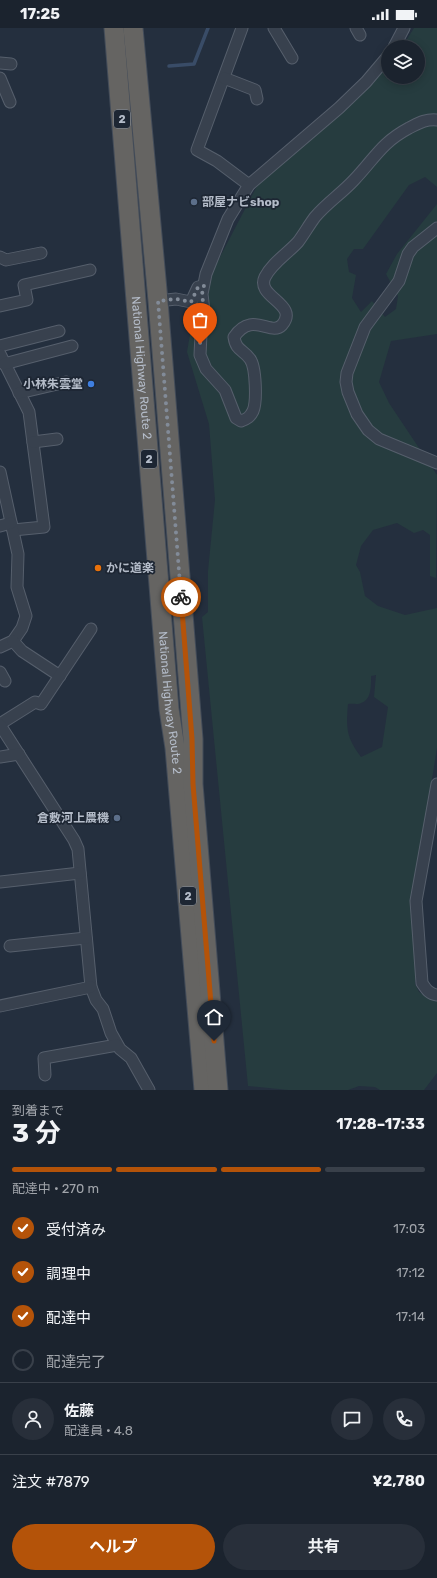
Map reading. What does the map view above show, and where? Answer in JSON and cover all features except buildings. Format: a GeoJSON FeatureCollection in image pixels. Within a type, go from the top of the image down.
{"type":"FeatureCollection","features":[{"type":"Feature","properties":{"kind":"highway"},"geometry":{"type":"LineString","coordinates":[[105,28],[115,110],[130,209]]}},
{"type":"Feature","properties":{"kind":"highway","name":"National Highway Route 2"},"geometry":{"type":"LineString","coordinates":[[114,28],[130,209],[169,708],[175,748],[211,1088]]}},
{"type":"Feature","properties":{"kind":"highway","name":"National Highway Route 2"},"geometry":{"type":"LineString","coordinates":[[133,28],[158,301],[192,739],[193,784],[211,1088]]}},
{"type":"Feature","properties":{"kind":"highway"},"geometry":{"type":"LineString","coordinates":[[137,74],[145,46],[144,28]]}},
{"type":"Feature","properties":{"kind":"street"},"geometry":{"type":"LineString","coordinates":[[242,28],[197,150],[217,161],[249,185]]}},
{"type":"Feature","properties":{"kind":"street"},"geometry":{"type":"LineString","coordinates":[[274,28],[292,58]]}},
{"type":"Feature","properties":{"kind":"street"},"geometry":{"type":"LineString","coordinates":[[398,40],[404,28]]}},
{"type":"Feature","properties":{"kind":"street"},"geometry":{"type":"LineString","coordinates":[[381,64],[366,82],[339,108],[249,185],[228,219],[206,274],[202,294],[204,310],[200,355],[206,369],[225,390],[236,418],[241,421],[248,418],[253,410],[255,396],[254,369],[250,358],[235,344],[234,337],[245,325],[251,324],[277,328],[282,325],[285,318],[285,311],[282,304],[266,291],[263,286],[264,279],[270,269],[298,241],[331,200],[354,180],[387,142],[424,120],[437,120]]}},
{"type":"Feature","properties":{"kind":"street"},"geometry":{"type":"LineString","coordinates":[[0,78],[10,102]]}},
{"type":"Feature","properties":{"kind":"street"},"geometry":{"type":"LineString","coordinates":[[224,78],[255,90],[257,99]]}},
{"type":"Feature","properties":{"kind":"street"},"geometry":{"type":"LineString","coordinates":[[437,228],[413,247],[408,254],[399,281],[365,328],[349,367],[346,382],[348,392],[357,414],[368,430],[379,440],[437,464]]}},
{"type":"Feature","properties":{"kind":"street"},"geometry":{"type":"LineString","coordinates":[[0,257],[6,260],[41,253]]}},
{"type":"Feature","properties":{"kind":"street"},"geometry":{"type":"LineString","coordinates":[[0,306],[27,300],[24,286],[90,270]]}},
{"type":"Feature","properties":{"kind":"street"},"geometry":{"type":"LineString","coordinates":[[158,301],[176,299],[191,302],[198,287],[204,286]]}},
{"type":"Feature","properties":{"kind":"street"},"geometry":{"type":"LineString","coordinates":[[0,346],[59,331]]}},
{"type":"Feature","properties":{"kind":"street"},"geometry":{"type":"LineString","coordinates":[[8,526],[44,527],[29,412],[2,359],[72,346]]}},
{"type":"Feature","properties":{"kind":"street"},"geometry":{"type":"LineString","coordinates":[[19,394],[66,382]]}},
{"type":"Feature","properties":{"kind":"street"},"geometry":{"type":"LineString","coordinates":[[33,442],[57,438]]}},
{"type":"Feature","properties":{"kind":"street"},"geometry":{"type":"LineString","coordinates":[[0,472],[8,526],[18,554],[17,587],[26,616],[22,628],[13,641],[0,647]]}},
{"type":"Feature","properties":{"kind":"street"},"geometry":{"type":"LineString","coordinates":[[91,629],[41,704],[35,702],[0,724],[74,840],[78,849],[91,987],[96,1000],[103,1009],[117,1044],[120,1049],[131,1058],[149,1090]]}},
{"type":"Feature","properties":{"kind":"street"},"geometry":{"type":"LineString","coordinates":[[13,641],[22,651],[60,676]]}},
{"type":"Feature","properties":{"kind":"street"},"geometry":{"type":"LineString","coordinates":[[0,757],[19,754]]}},
{"type":"Feature","properties":{"kind":"street"},"geometry":{"type":"LineString","coordinates":[[437,784],[416,901],[422,983],[426,990],[437,995]]}},
{"type":"Feature","properties":{"kind":"street"},"geometry":{"type":"LineString","coordinates":[[0,882],[80,873]]}},
{"type":"Feature","properties":{"kind":"street"},"geometry":{"type":"LineString","coordinates":[[10,946],[86,938]]}},
{"type":"Feature","properties":{"kind":"street"},"geometry":{"type":"LineString","coordinates":[[0,1006],[91,987]]}},
{"type":"Feature","properties":{"kind":"street"},"geometry":{"type":"LineString","coordinates":[[45,1075],[44,1058],[117,1044]]}},
{"type":"Feature","properties":{"kind":"green space"},"geometry":{"type":"Polygon","coordinates":[[[414,28],[437,28],[437,187],[425,177],[409,185],[363,249],[354,249],[347,259],[349,272],[356,275],[352,298],[361,312],[372,301],[385,317],[396,309],[398,296],[386,274],[397,254],[437,204],[437,334],[391,341],[379,382],[389,403],[437,475],[436,578],[430,576],[430,535],[423,530],[414,533],[397,523],[373,530],[361,546],[356,565],[360,572],[365,596],[378,606],[405,615],[437,608],[437,748],[411,909],[416,972],[415,984],[419,992],[428,997],[437,999],[437,1073],[424,1090],[380,1090],[375,1087],[359,1086],[348,1090],[288,1090],[248,1086],[202,617],[208,612],[208,571],[215,500],[209,424],[187,352],[195,305],[257,186],[381,70],[381,84],[425,84],[425,40],[406,40],[414,28]],[[376,675],[371,676],[370,691],[367,699],[360,704],[348,704],[348,732],[352,744],[361,757],[382,747],[388,707],[374,697],[376,675]]]}},
{"type":"Feature","properties":{"kind":"waterway"},"geometry":{"type":"LineString","coordinates":[[169,66],[194,64],[208,28]]}},
{"type":"Feature","properties":{"kind":"way so far"},"geometry":{"type":"LineString","coordinates":[[181,597],[158,301],[176,299],[191,302],[198,287],[204,286],[202,294],[204,310],[200,344]]}},
{"type":"Feature","properties":{"kind":"place","name":"部屋ナビshop"},"geometry":{"type":"Point","coordinates":[194,202]}},
{"type":"Feature","properties":{"kind":"place","name":"小林朱雲堂"},"geometry":{"type":"Point","coordinates":[91,384]}},
{"type":"Feature","properties":{"kind":"place","name":"かに道楽"},"geometry":{"type":"Point","coordinates":[98,568]}},
{"type":"Feature","properties":{"kind":"place","name":"倉敷河上農機"},"geometry":{"type":"Point","coordinates":[117,818]}},
{"type":"Feature","properties":{"kind":"route"},"geometry":{"type":"LineString","coordinates":[[181,597],[192,739],[193,784],[214,1041]]}}]}
